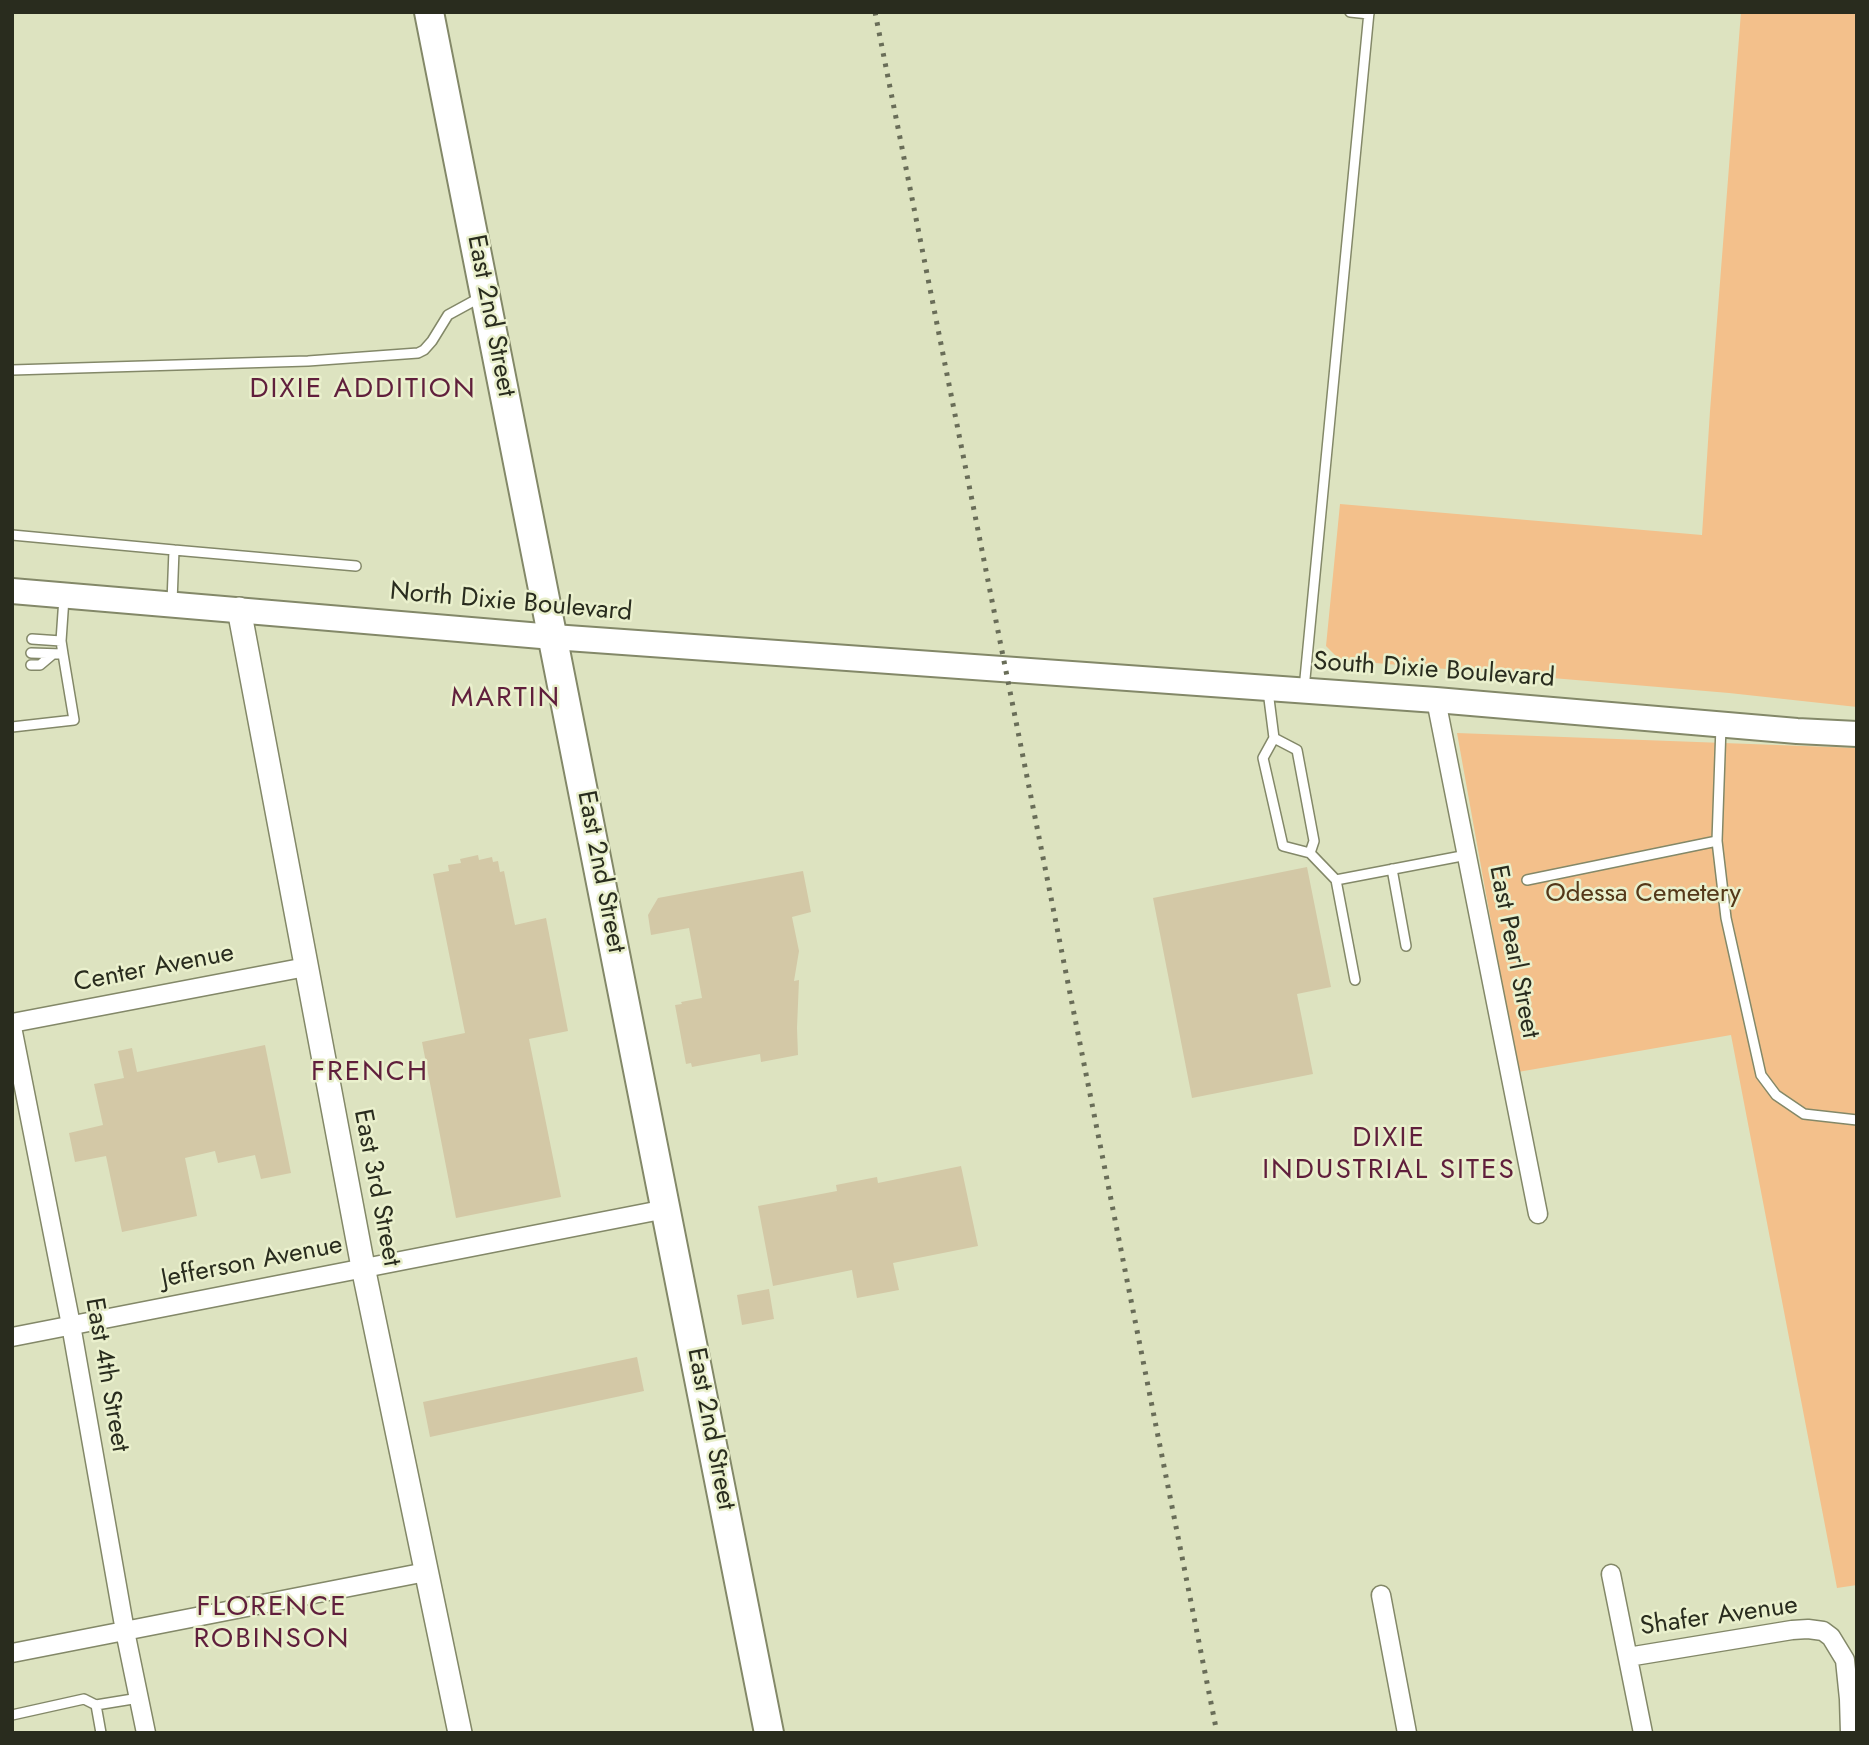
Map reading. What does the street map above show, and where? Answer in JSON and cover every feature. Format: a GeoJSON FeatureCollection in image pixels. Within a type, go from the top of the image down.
{"type":"FeatureCollection","features":[{"type":"Feature","properties":{"kind":"main road","name":"East 2nd Street"},"geometry":{"type":"LineString","coordinates":[[429,12],[769,1733]]}},
{"type":"Feature","properties":{"kind":"main road","name":"North Dixie Boulevard"},"geometry":{"type":"LineString","coordinates":[[12,591],[554,637],[1006,670]]}},
{"type":"Feature","properties":{"kind":"main road","name":"South Dixie Boulevard"},"geometry":{"type":"LineString","coordinates":[[1006,670],[1436,700],[1857,734]]}},
{"type":"Feature","properties":{"kind":"street","name":"East 3rd Street"},"geometry":{"type":"LineString","coordinates":[[239,610],[363,1268],[460,1733]]}},
{"type":"Feature","properties":{"kind":"street","name":"East Pearl Street"},"geometry":{"type":"LineString","coordinates":[[1436,700],[1538,1214]]}},
{"type":"Feature","properties":{"kind":"street","name":"Center Avenue"},"geometry":{"type":"LineString","coordinates":[[12,1025],[306,967]]}},
{"type":"Feature","properties":{"kind":"street","name":"East 4th Street"},"geometry":{"type":"LineString","coordinates":[[12,1025],[71,1325],[125,1631],[146,1733]]}},
{"type":"Feature","properties":{"kind":"street","name":"Jefferson Avenue"},"geometry":{"type":"LineString","coordinates":[[12,1337],[666,1209]]}},
{"type":"Feature","properties":{"kind":"street"},"geometry":{"type":"LineString","coordinates":[[12,1653],[426,1572]]}},
{"type":"Feature","properties":{"kind":"street"},"geometry":{"type":"LineString","coordinates":[[1611,1574],[1628,1657],[1637,1732]]}},
{"type":"Feature","properties":{"kind":"street"},"geometry":{"type":"LineString","coordinates":[[1381,1595],[1407,1733]]}},
{"type":"Feature","properties":{"kind":"street","name":"Shafer Avenue"},"geometry":{"type":"LineString","coordinates":[[1628,1657],[1734,1638],[1808,1629],[1823,1630],[1851,1659]]}},
{"type":"Feature","properties":{"kind":"street"},"geometry":{"type":"LineString","coordinates":[[1850,1733],[1851,1659]]}},
{"type":"Feature","properties":{"kind":"lane"},"geometry":{"type":"LineString","coordinates":[[1303,691],[1369,13],[1350,12]]}},
{"type":"Feature","properties":{"kind":"lane"},"geometry":{"type":"LineString","coordinates":[[12,370],[308,361],[418,353],[432,341],[448,315],[485,295]]}},
{"type":"Feature","properties":{"kind":"lane"},"geometry":{"type":"LineString","coordinates":[[12,535],[356,566]]}},
{"type":"Feature","properties":{"kind":"lane"},"geometry":{"type":"LineString","coordinates":[[172,604],[174,550]]}},
{"type":"Feature","properties":{"kind":"lane"},"geometry":{"type":"LineString","coordinates":[[12,727],[74,720],[59,654],[65,595]]}},
{"type":"Feature","properties":{"kind":"lane"},"geometry":{"type":"LineString","coordinates":[[33,639],[61,641]]}},
{"type":"Feature","properties":{"kind":"lane"},"geometry":{"type":"LineString","coordinates":[[31,653],[59,654]]}},
{"type":"Feature","properties":{"kind":"lane"},"geometry":{"type":"LineString","coordinates":[[31,665],[40,665],[59,654]]}},
{"type":"Feature","properties":{"kind":"lane"},"geometry":{"type":"LineString","coordinates":[[1268,688],[1273,738],[1263,758],[1283,846],[1310,853],[1336,880],[1354,980]]}},
{"type":"Feature","properties":{"kind":"lane"},"geometry":{"type":"LineString","coordinates":[[1721,725],[1717,841],[1726,918],[1761,1075],[1776,1095],[1804,1114],[1857,1120]]}},
{"type":"Feature","properties":{"kind":"lane"},"geometry":{"type":"LineString","coordinates":[[1273,738],[1297,750],[1314,841],[1310,853]]}},
{"type":"Feature","properties":{"kind":"lane"},"geometry":{"type":"LineString","coordinates":[[1527,880],[1717,841]]}},
{"type":"Feature","properties":{"kind":"lane"},"geometry":{"type":"LineString","coordinates":[[1336,880],[1467,855]]}},
{"type":"Feature","properties":{"kind":"lane"},"geometry":{"type":"LineString","coordinates":[[1392,869],[1406,946]]}},
{"type":"Feature","properties":{"kind":"lane"},"geometry":{"type":"LineString","coordinates":[[12,1715],[84,1699],[96,1705],[139,1698]]}},
{"type":"Feature","properties":{"kind":"lane"},"geometry":{"type":"LineString","coordinates":[[96,1705],[101,1733]]}},
{"type":"Feature","properties":{"kind":"green space"},"geometry":{"type":"Polygon","coordinates":[[[1741,12],[1857,12],[1857,707],[1729,693],[1340,660],[1326,646],[1340,504],[1702,535],[1741,12]]]}},
{"type":"Feature","properties":{"kind":"green space","name":"Odessa Cemetery"},"geometry":{"type":"Polygon","coordinates":[[[1457,733],[1857,748],[1857,1585],[1837,1588],[1731,1035],[1518,1072],[1457,733]]]}},
{"type":"Feature","properties":{"kind":"building"},"geometry":{"type":"Polygon","coordinates":[[[478,855],[479,860],[492,857],[493,862],[498,861],[500,872],[504,871],[515,925],[546,918],[568,1031],[529,1039],[561,1197],[456,1218],[422,1042],[465,1033],[433,874],[449,871],[448,865],[461,863],[460,859],[478,855]]]}},
{"type":"Feature","properties":{"kind":"building"},"geometry":{"type":"Polygon","coordinates":[[[1307,867],[1331,987],[1297,994],[1313,1074],[1192,1098],[1153,898],[1307,867]]]}},
{"type":"Feature","properties":{"kind":"building"},"geometry":{"type":"Polygon","coordinates":[[[803,871],[811,912],[792,917],[799,951],[794,981],[799,980],[798,1055],[761,1062],[760,1054],[692,1067],[691,1063],[686,1064],[675,1005],[702,998],[689,928],[651,935],[648,915],[658,898],[803,871]]]}},
{"type":"Feature","properties":{"kind":"building"},"geometry":{"type":"Polygon","coordinates":[[[265,1045],[291,1173],[261,1179],[255,1155],[218,1163],[215,1151],[185,1158],[197,1216],[122,1232],[106,1156],[75,1162],[69,1133],[103,1125],[94,1084],[124,1078],[118,1051],[132,1048],[137,1072],[265,1045]]]}},
{"type":"Feature","properties":{"kind":"building"},"geometry":{"type":"Polygon","coordinates":[[[961,1166],[978,1246],[893,1263],[899,1290],[857,1298],[852,1270],[773,1286],[758,1206],[837,1191],[836,1185],[877,1177],[878,1183],[961,1166]]]}},
{"type":"Feature","properties":{"kind":"building"},"geometry":{"type":"Polygon","coordinates":[[[769,1289],[774,1319],[742,1325],[737,1295],[769,1289]]]}},
{"type":"Feature","properties":{"kind":"building"},"geometry":{"type":"Polygon","coordinates":[[[637,1357],[644,1391],[430,1437],[423,1402],[637,1357]]]}},
{"type":"Feature","properties":{"kind":"railway"},"geometry":{"type":"LineString","coordinates":[[875,12],[1217,1733]]}},
{"type":"Feature","properties":{"kind":"district","name":"DIXIE ADDITION"},"geometry":{"type":"Point","coordinates":[363,390]}},
{"type":"Feature","properties":{"kind":"district","name":"MARTIN"},"geometry":{"type":"Point","coordinates":[506,699]}},
{"type":"Feature","properties":{"kind":"district","name":"FRENCH"},"geometry":{"type":"Point","coordinates":[370,1073]}},
{"type":"Feature","properties":{"kind":"district","name":"DIXIE INDUSTRIAL SITES"},"geometry":{"type":"Point","coordinates":[1389,1155]}},
{"type":"Feature","properties":{"kind":"district","name":"FLORENCE ROBINSON"},"geometry":{"type":"Point","coordinates":[272,1624]}}]}
